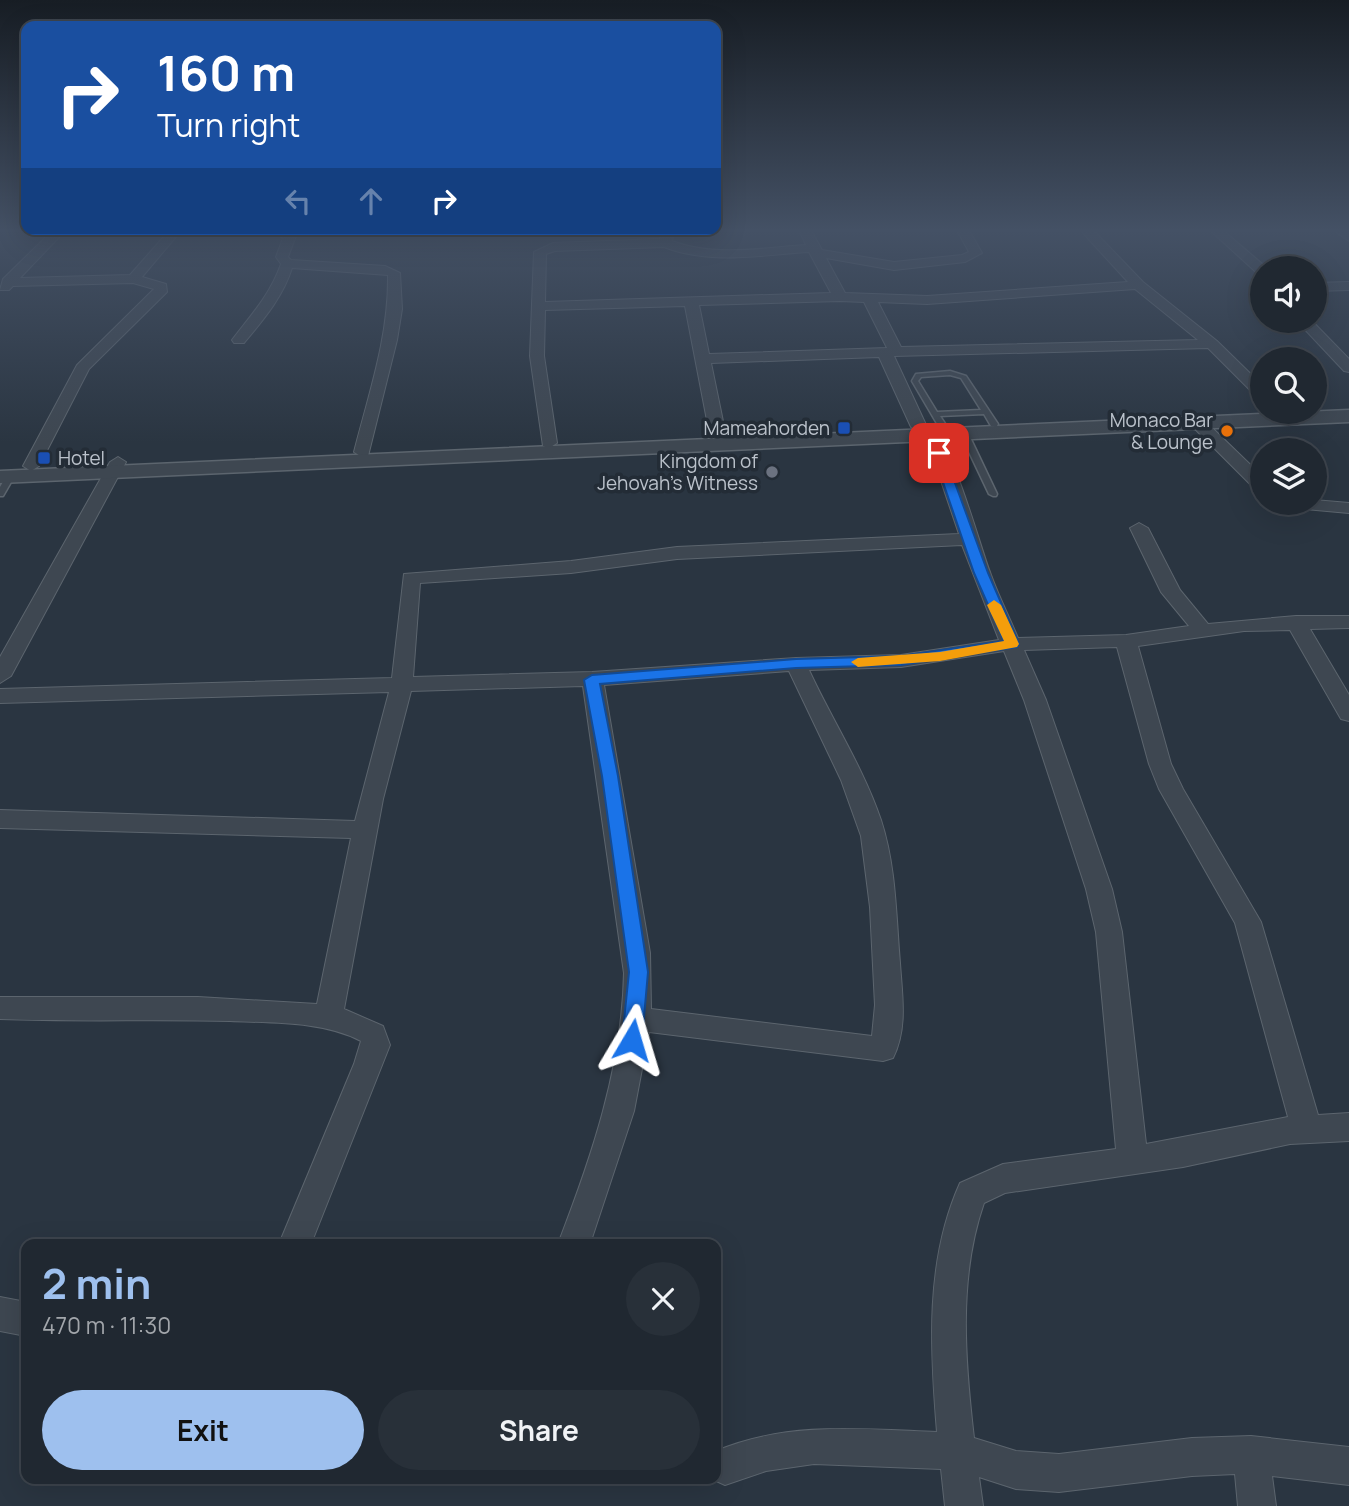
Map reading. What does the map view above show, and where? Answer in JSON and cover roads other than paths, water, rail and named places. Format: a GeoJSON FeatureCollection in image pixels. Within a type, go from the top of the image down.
{"type":"FeatureCollection","features":[{"type":"Feature","properties":{"kind":"street"},"geometry":{"type":"LineString","coordinates":[[31,466],[82,368],[96,351],[149,302]]}},
{"type":"Feature","properties":{"kind":"street"},"geometry":{"type":"LineString","coordinates":[[239,340],[270,302]]}},
{"type":"Feature","properties":{"kind":"street"},"geometry":{"type":"LineString","coordinates":[[362,452],[390,340],[394,302]]}},
{"type":"Feature","properties":{"kind":"street"},"geometry":{"type":"LineString","coordinates":[[540,302],[537,356],[549,443]]}},
{"type":"Feature","properties":{"kind":"street"},"geometry":{"type":"LineString","coordinates":[[540,306],[680,302]]}},
{"type":"Feature","properties":{"kind":"street"},"geometry":{"type":"LineString","coordinates":[[691,302],[718,436]]}},
{"type":"Feature","properties":{"kind":"street"},"geometry":{"type":"LineString","coordinates":[[871,302],[890,352],[931,425],[981,573],[1057,760],[1099,889],[1109,932],[1132,1159]]}},
{"type":"Feature","properties":{"kind":"street"},"geometry":{"type":"LineString","coordinates":[[1160,302],[1212,344],[1250,382]]}},
{"type":"Feature","properties":{"kind":"street"},"geometry":{"type":"LineString","coordinates":[[1315,333],[1349,368]]}},
{"type":"Feature","properties":{"kind":"street"},"geometry":{"type":"LineString","coordinates":[[1323,342],[1349,340]]}},
{"type":"Feature","properties":{"kind":"street"},"geometry":{"type":"LineString","coordinates":[[703,359],[1212,344]]}},
{"type":"Feature","properties":{"kind":"street"},"geometry":{"type":"LineString","coordinates":[[1327,408],[1349,407]]}},
{"type":"Feature","properties":{"kind":"street"},"geometry":{"type":"LineString","coordinates":[[3,479],[114,467],[362,452],[931,425],[990,418],[1250,411]]}},
{"type":"Feature","properties":{"kind":"street"},"geometry":{"type":"LineString","coordinates":[[3,479],[31,466],[114,467],[931,425],[964,433],[1349,416]]}},
{"type":"Feature","properties":{"kind":"street"},"geometry":{"type":"LineString","coordinates":[[1197,422],[1250,474]]}},
{"type":"Feature","properties":{"kind":"street"},"geometry":{"type":"LineString","coordinates":[[0,676],[114,467]]}},
{"type":"Feature","properties":{"kind":"street"},"geometry":{"type":"LineString","coordinates":[[1327,506],[1349,508]]}},
{"type":"Feature","properties":{"kind":"street"},"geometry":{"type":"LineString","coordinates":[[1139,528],[1171,592],[1202,630]]}},
{"type":"Feature","properties":{"kind":"street"},"geometry":{"type":"LineString","coordinates":[[329,1017],[379,764],[402,685],[411,578],[571,567],[677,553],[970,539]]}},
{"type":"Feature","properties":{"kind":"street"},"geometry":{"type":"LineString","coordinates":[[1296,622],[1349,714]]}},
{"type":"Feature","properties":{"kind":"street"},"geometry":{"type":"LineString","coordinates":[[0,696],[592,680],[796,664],[901,661],[1012,644],[1126,641],[1202,630],[1296,622],[1349,622]]}},
{"type":"Feature","properties":{"kind":"street"},"geometry":{"type":"LineString","coordinates":[[1126,641],[1157,753],[1171,789],[1190,827],[1248,922],[1307,1130]]}},
{"type":"Feature","properties":{"kind":"street"},"geometry":{"type":"LineString","coordinates":[[636,1019],[883,1049],[890,1029],[888,987],[880,884],[870,823],[853,779],[796,664]]}},
{"type":"Feature","properties":{"kind":"street"},"geometry":{"type":"LineString","coordinates":[[576,1239],[601,1177],[620,1104],[636,1019],[638,972],[610,776],[592,680]]}},
{"type":"Feature","properties":{"kind":"street"},"geometry":{"type":"LineString","coordinates":[[0,819],[365,830]]}},
{"type":"Feature","properties":{"kind":"street"},"geometry":{"type":"LineString","coordinates":[[0,1008],[119,1007],[329,1017],[365,1027],[374,1034],[376,1042],[297,1239]]}},
{"type":"Feature","properties":{"kind":"street"},"geometry":{"type":"LineString","coordinates":[[964,1506],[957,1451],[950,1299],[960,1217],[971,1193],[1003,1179],[1203,1150],[1290,1130],[1349,1127]]}},
{"type":"Feature","properties":{"kind":"street"},"geometry":{"type":"LineString","coordinates":[[0,1314],[21,1318]]}},
{"type":"Feature","properties":{"kind":"street"},"geometry":{"type":"LineString","coordinates":[[725,1466],[766,1452],[814,1446],[957,1451],[1016,1470],[1059,1473],[1192,1457],[1251,1455],[1349,1466]]}},
{"type":"Feature","properties":{"kind":"street"},"geometry":{"type":"LineString","coordinates":[[1251,1455],[1257,1506]]}},
{"type":"Feature","properties":{"kind":"lane"},"geometry":{"type":"LineString","coordinates":[[931,425],[915,381],[919,375],[950,373],[964,377],[990,418]]}},
{"type":"Feature","properties":{"kind":"lane"},"geometry":{"type":"LineString","coordinates":[[964,433],[993,494]]}},
{"type":"Feature","properties":{"kind":"place","name":"Mameahorden"},"geometry":{"type":"Point","coordinates":[844,428]}},
{"type":"Feature","properties":{"kind":"place","name":"Monaco Bar & Lounge"},"geometry":{"type":"Point","coordinates":[1227,431]}},
{"type":"Feature","properties":{"kind":"place","name":"Hotel"},"geometry":{"type":"Point","coordinates":[44,458]}},
{"type":"Feature","properties":{"kind":"place","name":"Kingdom of Jehovah's Witness"},"geometry":{"type":"Point","coordinates":[772,472]}}]}
